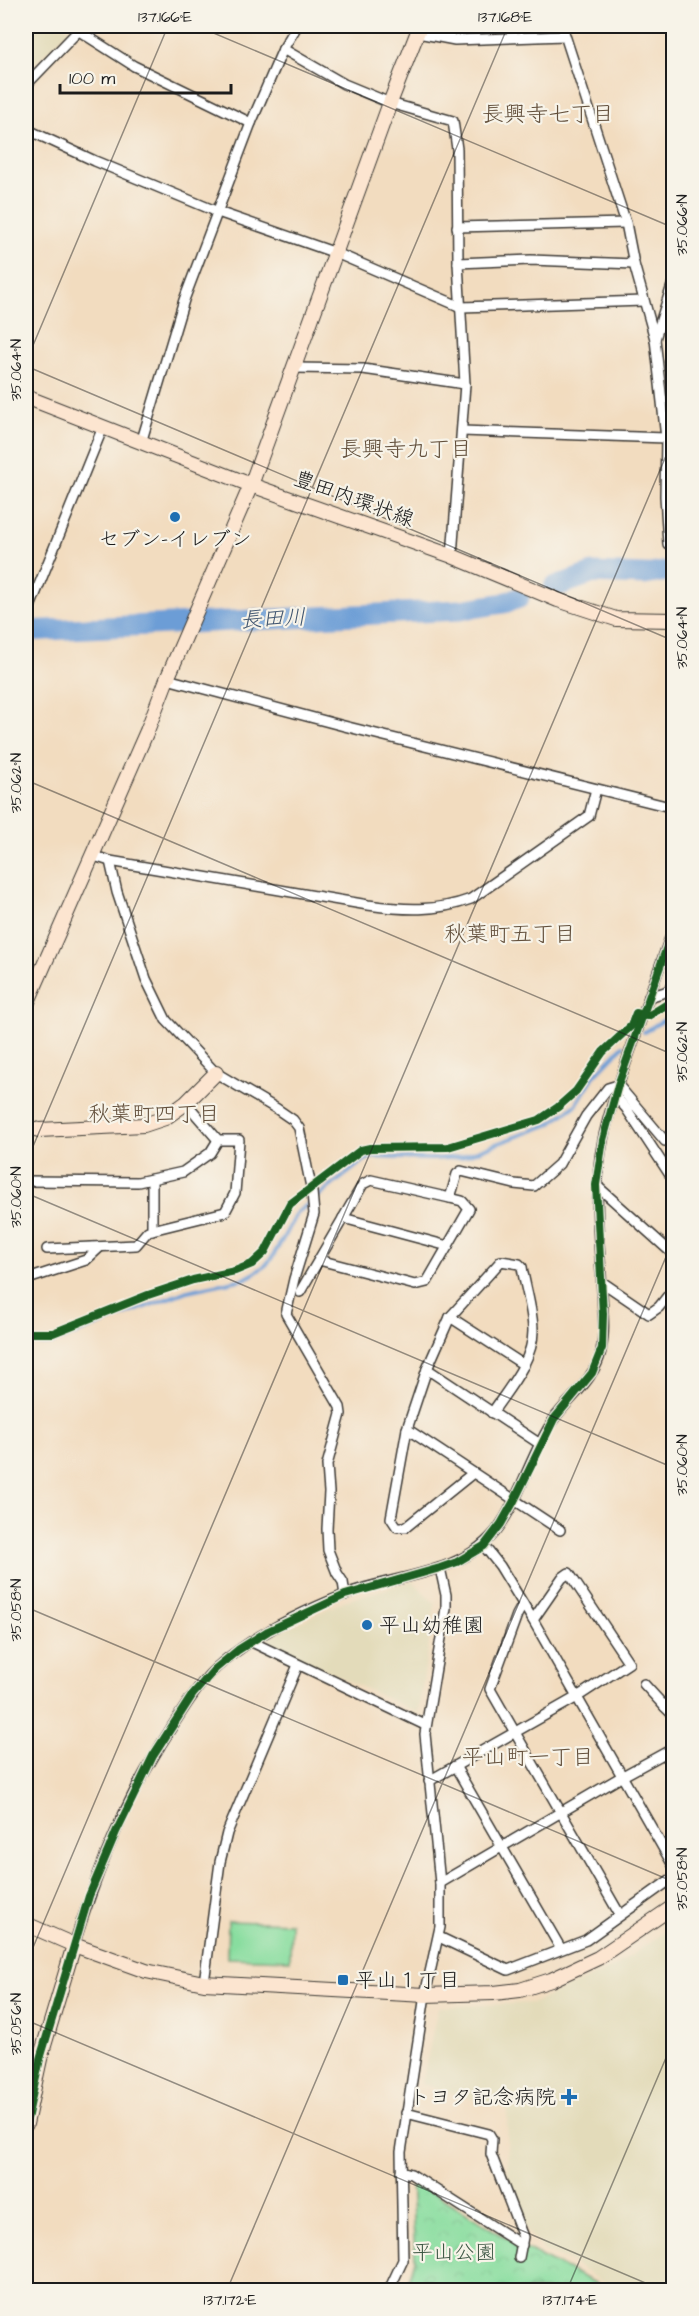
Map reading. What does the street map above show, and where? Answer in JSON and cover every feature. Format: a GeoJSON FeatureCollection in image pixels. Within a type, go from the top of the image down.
{"type":"FeatureCollection","features":[{"type":"Feature","properties":{"kind":"street"},"geometry":{"type":"LineString","coordinates":[[141,443],[184,300],[251,123],[283,49],[297,26]]}},
{"type":"Feature","properties":{"kind":"street"},"geometry":{"type":"LineString","coordinates":[[562,26],[626,223],[634,264],[655,339],[669,410],[665,496],[668,544]]}},
{"type":"Feature","properties":{"kind":"street"},"geometry":{"type":"LineString","coordinates":[[26,85],[80,27],[134,66],[251,123]]}},
{"type":"Feature","properties":{"kind":"street"},"geometry":{"type":"LineString","coordinates":[[26,1006],[251,485],[419,29],[455,40],[565,36]]}},
{"type":"Feature","properties":{"kind":"street"},"geometry":{"type":"LineString","coordinates":[[283,49],[344,84],[390,103],[453,122],[465,384],[452,556]]}},
{"type":"Feature","properties":{"kind":"street"},"geometry":{"type":"LineString","coordinates":[[26,129],[95,161],[218,212],[336,253],[461,307],[644,301]]}},
{"type":"Feature","properties":{"kind":"street"},"geometry":{"type":"LineString","coordinates":[[457,227],[626,223]]}},
{"type":"Feature","properties":{"kind":"street"},"geometry":{"type":"LineString","coordinates":[[458,263],[531,260],[634,264]]}},
{"type":"Feature","properties":{"kind":"street"},"geometry":{"type":"LineString","coordinates":[[655,339],[674,279]]}},
{"type":"Feature","properties":{"kind":"street"},"geometry":{"type":"LineString","coordinates":[[294,368],[363,369],[465,384]]}},
{"type":"Feature","properties":{"kind":"street","name":"豊田内環状線"},"geometry":{"type":"LineString","coordinates":[[26,397],[251,485],[452,556],[558,600],[616,619],[674,620]]}},
{"type":"Feature","properties":{"kind":"street"},"geometry":{"type":"LineString","coordinates":[[26,617],[103,427]]}},
{"type":"Feature","properties":{"kind":"street"},"geometry":{"type":"LineString","coordinates":[[462,431],[666,438]]}},
{"type":"Feature","properties":{"kind":"street"},"geometry":{"type":"LineString","coordinates":[[166,679],[674,808]]}},
{"type":"Feature","properties":{"kind":"street"},"geometry":{"type":"LineString","coordinates":[[91,855],[110,861],[408,910],[432,908],[458,904],[471,899],[589,816],[596,789]]}},
{"type":"Feature","properties":{"kind":"street"},"geometry":{"type":"LineString","coordinates":[[110,861],[117,892],[157,1004],[166,1020],[216,1072],[293,1120],[302,1136],[314,1206],[313,1220],[294,1279],[286,1314],[340,1407],[341,1414],[327,1465],[329,1492],[327,1529],[328,1550],[343,1582],[345,1594]]}},
{"type":"Feature","properties":{"kind":"street"},"geometry":{"type":"LineString","coordinates":[[26,2124],[40,2059],[89,1896],[116,1832],[153,1756],[193,1694],[215,1669],[268,1631],[345,1594],[440,1568],[457,1562],[484,1546],[501,1524],[514,1501],[554,1419],[592,1372],[598,1361],[602,1348],[602,1282],[596,1185],[603,1140],[618,1085],[674,927]]}},
{"type":"Feature","properties":{"kind":"street"},"geometry":{"type":"LineString","coordinates":[[649,997],[665,992],[674,986]]}},
{"type":"Feature","properties":{"kind":"street"},"geometry":{"type":"LineString","coordinates":[[26,1127],[39,1130],[144,1125],[165,1118],[186,1103],[216,1072]]}},
{"type":"Feature","properties":{"kind":"street"},"geometry":{"type":"LineString","coordinates":[[618,1085],[664,1141],[674,1137]]}},
{"type":"Feature","properties":{"kind":"street"},"geometry":{"type":"LineString","coordinates":[[450,1198],[460,1171],[514,1184],[534,1186],[559,1164],[586,1116],[608,1088],[618,1085]]}},
{"type":"Feature","properties":{"kind":"street"},"geometry":{"type":"LineString","coordinates":[[615,1096],[626,1108],[674,1181]]}},
{"type":"Feature","properties":{"kind":"street"},"geometry":{"type":"LineString","coordinates":[[47,1249],[136,1245],[148,1231],[225,1212],[235,1193],[239,1140],[219,1140],[186,1103]]}},
{"type":"Feature","properties":{"kind":"street"},"geometry":{"type":"LineString","coordinates":[[26,1181],[138,1182],[183,1172],[210,1153],[219,1140]]}},
{"type":"Feature","properties":{"kind":"street"},"geometry":{"type":"LineString","coordinates":[[152,1179],[152,1230]]}},
{"type":"Feature","properties":{"kind":"street"},"geometry":{"type":"LineString","coordinates":[[300,1292],[363,1184],[371,1180],[462,1201],[469,1209],[427,1282],[415,1286],[319,1260]]}},
{"type":"Feature","properties":{"kind":"street"},"geometry":{"type":"LineString","coordinates":[[596,1185],[674,1255]]}},
{"type":"Feature","properties":{"kind":"street"},"geometry":{"type":"LineString","coordinates":[[343,1218],[448,1246]]}},
{"type":"Feature","properties":{"kind":"street"},"geometry":{"type":"LineString","coordinates":[[26,1275],[34,1276],[86,1260],[100,1247]]}},
{"type":"Feature","properties":{"kind":"street"},"geometry":{"type":"LineString","coordinates":[[472,1473],[406,1527],[397,1527],[391,1518],[407,1429],[427,1370],[450,1317],[501,1261],[519,1264],[522,1267],[533,1329],[532,1344],[524,1365],[492,1413]]}},
{"type":"Feature","properties":{"kind":"street"},"geometry":{"type":"LineString","coordinates":[[602,1282],[649,1314],[659,1307],[674,1288]]}},
{"type":"Feature","properties":{"kind":"street"},"geometry":{"type":"LineString","coordinates":[[450,1317],[524,1365]]}},
{"type":"Feature","properties":{"kind":"street"},"geometry":{"type":"LineString","coordinates":[[427,1370],[540,1444]]}},
{"type":"Feature","properties":{"kind":"street"},"geometry":{"type":"LineString","coordinates":[[407,1429],[560,1530]]}},
{"type":"Feature","properties":{"kind":"street"},"geometry":{"type":"LineString","coordinates":[[484,1546],[500,1566],[533,1620],[674,1867]]}},
{"type":"Feature","properties":{"kind":"street"},"geometry":{"type":"LineString","coordinates":[[389,2290],[403,2260],[401,2171],[406,2114],[425,1995],[439,1937],[440,1883],[425,1725],[446,1608],[446,1595],[440,1568]]}},
{"type":"Feature","properties":{"kind":"street"},"geometry":{"type":"LineString","coordinates":[[429,1781],[577,1697],[629,1663],[569,1574],[562,1578],[533,1620]]}},
{"type":"Feature","properties":{"kind":"street"},"geometry":{"type":"LineString","coordinates":[[523,1604],[490,1689],[517,1732],[620,1915]]}},
{"type":"Feature","properties":{"kind":"street"},"geometry":{"type":"LineString","coordinates":[[252,1642],[425,1725]]}},
{"type":"Feature","properties":{"kind":"street"},"geometry":{"type":"LineString","coordinates":[[204,1983],[220,1862],[227,1833],[298,1665]]}},
{"type":"Feature","properties":{"kind":"street"},"geometry":{"type":"LineString","coordinates":[[644,1684],[674,1716]]}},
{"type":"Feature","properties":{"kind":"street"},"geometry":{"type":"LineString","coordinates":[[665,1707],[674,1696]]}},
{"type":"Feature","properties":{"kind":"street"},"geometry":{"type":"LineString","coordinates":[[440,1883],[674,1748]]}},
{"type":"Feature","properties":{"kind":"street"},"geometry":{"type":"LineString","coordinates":[[455,1766],[561,1949]]}},
{"type":"Feature","properties":{"kind":"street"},"geometry":{"type":"LineString","coordinates":[[439,1937],[508,1970],[586,1940],[674,1877]]}},
{"type":"Feature","properties":{"kind":"street"},"geometry":{"type":"LineString","coordinates":[[26,1924],[74,1946],[146,1971],[204,1983],[425,1995],[520,1990],[551,1980],[598,1958],[674,1906]]}},
{"type":"Feature","properties":{"kind":"street"},"geometry":{"type":"LineString","coordinates":[[406,2114],[489,2134],[492,2139],[491,2154],[523,2237],[519,2258]]}},
{"type":"Feature","properties":{"kind":"street"},"geometry":{"type":"LineString","coordinates":[[401,2171],[411,2174],[522,2245]]}},
{"type":"Feature","properties":{"kind":"shaded area"},"geometry":{"type":"Polygon","coordinates":[[[26,26],[63,26],[70,29],[26,72],[26,26]]]}},
{"type":"Feature","properties":{"kind":"shaded area"},"geometry":{"type":"Polygon","coordinates":[[[413,1581],[435,1604],[418,1713],[271,1645],[268,1638],[344,1601],[413,1581]]]}},
{"type":"Feature","properties":{"kind":"shaded area","name":"トヨタ記念病院"},"geometry":{"type":"Polygon","coordinates":[[[673,1926],[673,2290],[616,2290],[568,2261],[545,2252],[527,2231],[508,2178],[507,2109],[422,2084],[438,2007],[533,2003],[615,1967],[673,1926]]]}},
{"type":"Feature","properties":{"kind":"green space"},"geometry":{"type":"Polygon","coordinates":[[[228,1921],[291,1923],[290,1960],[227,1958],[228,1921]]]}},
{"type":"Feature","properties":{"kind":"green space","name":"平山公園"},"geometry":{"type":"Polygon","coordinates":[[[411,2179],[519,2246],[610,2290],[403,2290],[415,2260],[411,2179]]]}},
{"type":"Feature","properties":{"kind":"green space"},"geometry":{"type":"Polygon","coordinates":[[[429,2279],[441,2290],[409,2290],[414,2282],[429,2279]]]}},
{"type":"Feature","properties":{"kind":"waterway","name":"長田川"},"geometry":{"type":"LineString","coordinates":[[554,587],[593,573],[645,575],[674,570]]}},
{"type":"Feature","properties":{"kind":"waterway","name":"長田川"},"geometry":{"type":"LineString","coordinates":[[26,631],[460,610],[504,603],[519,598]]}},
{"type":"Feature","properties":{"kind":"waterway"},"geometry":{"type":"LineString","coordinates":[[644,1032],[674,1014]]}},
{"type":"Feature","properties":{"kind":"waterway"},"geometry":{"type":"LineString","coordinates":[[26,1341],[52,1343],[187,1291],[244,1279],[266,1265],[298,1212],[363,1161],[372,1157],[431,1159],[461,1157],[550,1124],[576,1105],[594,1076],[623,1046]]}},
{"type":"Feature","properties":{"kind":"cycle path"},"geometry":{"type":"LineString","coordinates":[[26,2124],[40,2059],[89,1896],[116,1832],[153,1756],[193,1694],[215,1669],[238,1650],[268,1631],[345,1595],[440,1568],[457,1562],[484,1546],[501,1524],[514,1501],[554,1419],[592,1373],[602,1348],[603,1314],[596,1185],[603,1140],[618,1085],[674,927]]}},
{"type":"Feature","properties":{"kind":"cycle path"},"geometry":{"type":"LineString","coordinates":[[26,1333],[53,1333],[148,1295],[193,1280],[235,1271],[252,1264],[265,1252],[290,1204],[361,1150],[448,1147],[539,1120],[576,1091],[603,1052],[631,1026],[636,1013],[648,1016],[674,1000]]}},
{"type":"Feature","properties":{"kind":"place","name":"セブン-イレブン"},"geometry":{"type":"Point","coordinates":[175,517]}},
{"type":"Feature","properties":{"kind":"place","name":"平山幼稚園"},"geometry":{"type":"Point","coordinates":[367,1625]}},
{"type":"Feature","properties":{"kind":"place","name":"平山１丁目"},"geometry":{"type":"Point","coordinates":[343,1980]}},
{"type":"Feature","properties":{"kind":"place","name":"トヨタ記念病院"},"geometry":{"type":"Point","coordinates":[569,2097]}},
{"type":"Feature","properties":{"kind":"district","name":"長興寺七丁目"},"geometry":{"type":"Point","coordinates":[548,114]}},
{"type":"Feature","properties":{"kind":"district","name":"長興寺九丁目"},"geometry":{"type":"Point","coordinates":[406,449]}},
{"type":"Feature","properties":{"kind":"district","name":"秋葉町五丁目"},"geometry":{"type":"Point","coordinates":[510,934]}},
{"type":"Feature","properties":{"kind":"district","name":"秋葉町四丁目"},"geometry":{"type":"Point","coordinates":[154,1114]}},
{"type":"Feature","properties":{"kind":"district","name":"平山町一丁目"},"geometry":{"type":"Point","coordinates":[528,1757]}}]}
